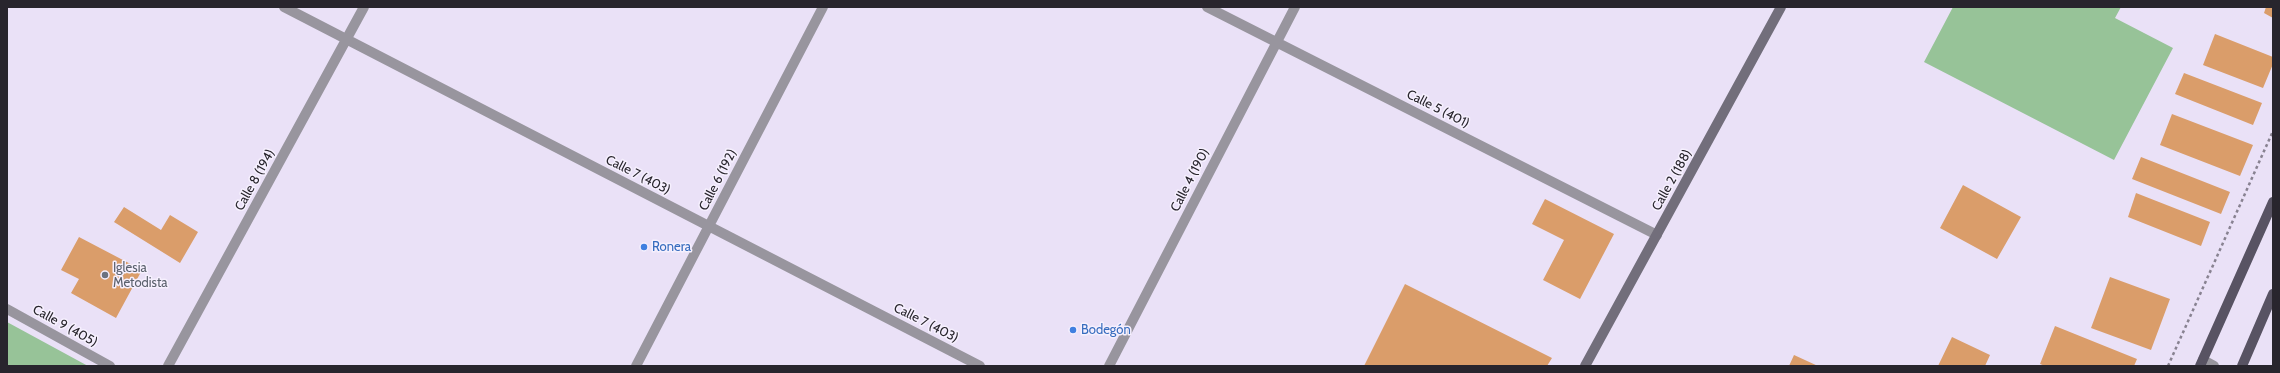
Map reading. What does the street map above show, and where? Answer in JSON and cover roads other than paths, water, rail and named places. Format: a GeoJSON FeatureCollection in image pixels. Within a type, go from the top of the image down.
{"type":"FeatureCollection","features":[{"type":"Feature","properties":{"kind":"main road","name":"Calle 2 (188)"},"geometry":{"type":"LineString","coordinates":[[1585,366],[1781,7]]}},
{"type":"Feature","properties":{"kind":"main road"},"geometry":{"type":"LineString","coordinates":[[2202,363],[2273,202]]}},
{"type":"Feature","properties":{"kind":"main road"},"geometry":{"type":"LineString","coordinates":[[2242,366],[2273,294]]}},
{"type":"Feature","properties":{"kind":"street","name":"Calle 7 (403)"},"geometry":{"type":"LineString","coordinates":[[284,7],[980,366]]}},
{"type":"Feature","properties":{"kind":"street","name":"Calle 8 (194)"},"geometry":{"type":"LineString","coordinates":[[168,366],[364,7]]}},
{"type":"Feature","properties":{"kind":"street","name":"Calle 6 (192)"},"geometry":{"type":"LineString","coordinates":[[636,366],[823,7]]}},
{"type":"Feature","properties":{"kind":"street","name":"Calle 5 (401)"},"geometry":{"type":"LineString","coordinates":[[1207,7],[1657,235]]}},
{"type":"Feature","properties":{"kind":"street","name":"Calle 4 (190)"},"geometry":{"type":"LineString","coordinates":[[1109,366],[1295,7]]}},
{"type":"Feature","properties":{"kind":"street","name":"Calle 9 (405)"},"geometry":{"type":"LineString","coordinates":[[7,309],[110,366]]}},
{"type":"Feature","properties":{"kind":"street"},"geometry":{"type":"LineString","coordinates":[[2202,363],[2214,366]]}},
{"type":"Feature","properties":{"kind":"place","name":"Ronera"},"geometry":{"type":"Point","coordinates":[644,247]}},
{"type":"Feature","properties":{"kind":"place","name":"Iglesia Metodista"},"geometry":{"type":"Point","coordinates":[105,275]}},
{"type":"Feature","properties":{"kind":"place","name":"Bodegón"},"geometry":{"type":"Point","coordinates":[1073,330]}}]}
